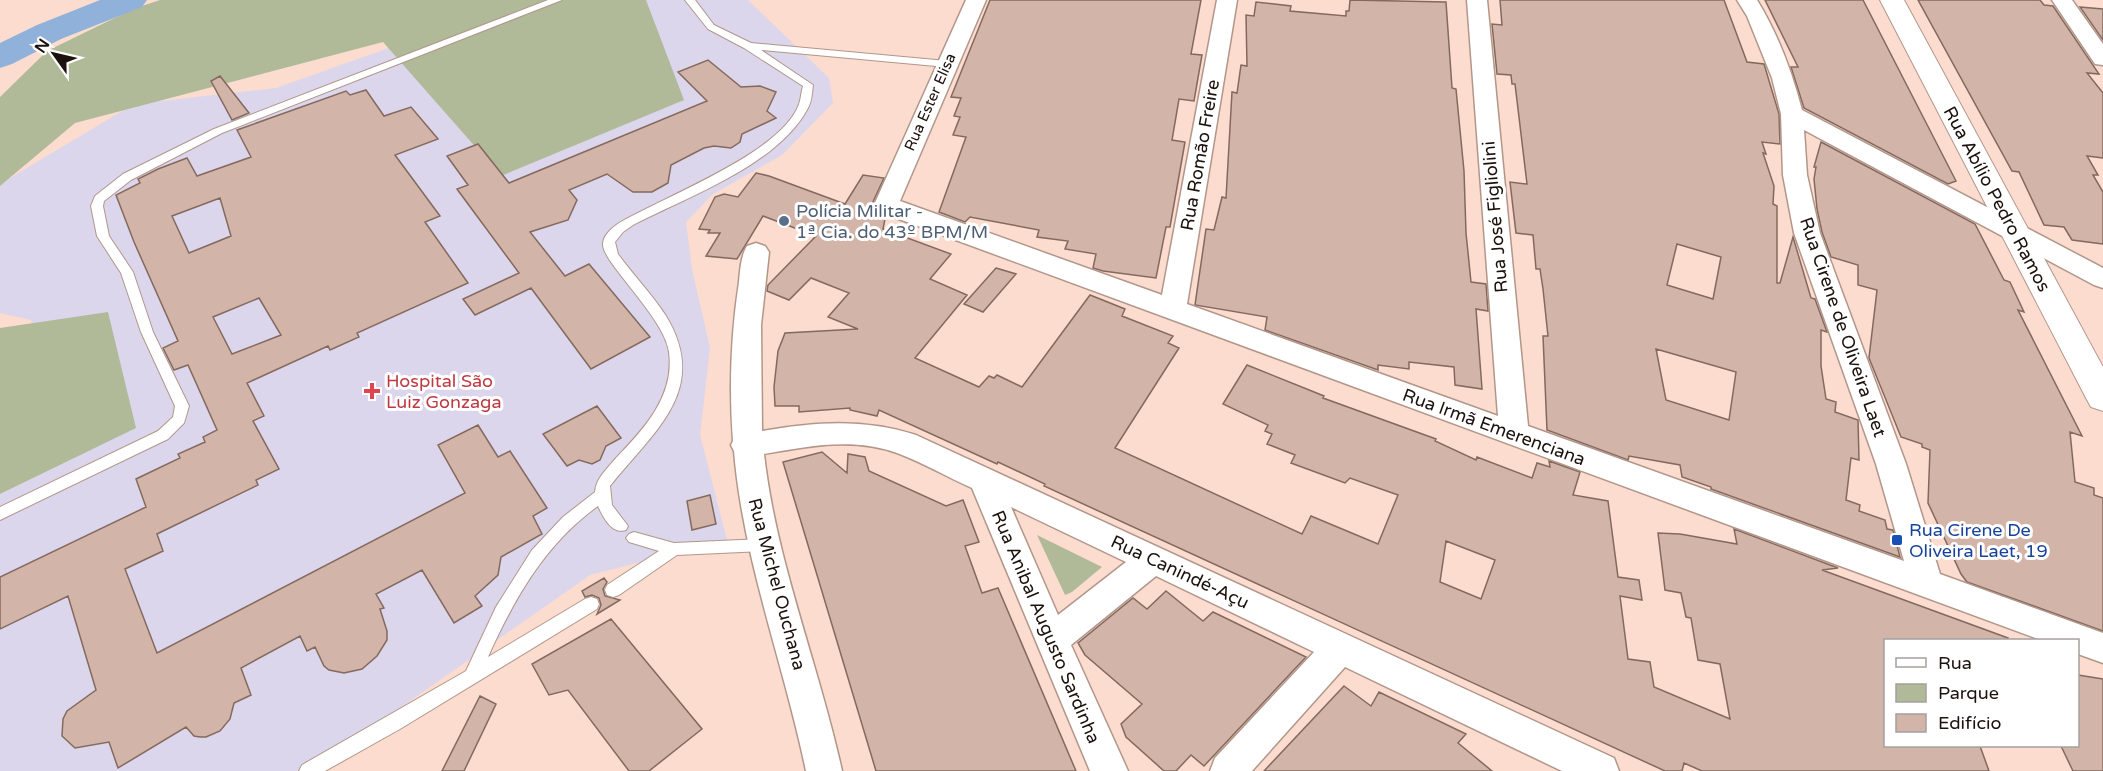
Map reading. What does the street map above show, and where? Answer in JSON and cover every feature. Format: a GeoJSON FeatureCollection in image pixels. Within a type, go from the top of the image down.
{"type":"FeatureCollection","features":[{"type":"Feature","properties":{"kind":"main road","name":"Rua Abílio Pedro Ramos"},"geometry":{"type":"LineString","coordinates":[[1892,0],[2103,398]]}},
{"type":"Feature","properties":{"kind":"street","name":"Rua Ester Elisa"},"geometry":{"type":"LineString","coordinates":[[886,205],[975,0]]}},
{"type":"Feature","properties":{"kind":"street","name":"Rua Romão Freire"},"geometry":{"type":"LineString","coordinates":[[1173,310],[1227,0]]}},
{"type":"Feature","properties":{"kind":"street","name":"Rua José Figliolini"},"geometry":{"type":"LineString","coordinates":[[1477,0],[1514,434]]}},
{"type":"Feature","properties":{"kind":"street","name":"Rua Cirene de Oliveira Laet"},"geometry":{"type":"LineString","coordinates":[[1747,0],[1757,16],[1783,78],[1792,114],[1795,175],[1807,233],[1891,464],[1927,585]]}},
{"type":"Feature","properties":{"kind":"street"},"geometry":{"type":"LineString","coordinates":[[2062,0],[2103,59]]}},
{"type":"Feature","properties":{"kind":"street"},"geometry":{"type":"LineString","coordinates":[[1792,114],[2103,279]]}},
{"type":"Feature","properties":{"kind":"street","name":"Rua Irmã Emerenciana"},"geometry":{"type":"LineString","coordinates":[[886,205],[2078,639]]}},
{"type":"Feature","properties":{"kind":"street","name":"Rua Michel Ouchana"},"geometry":{"type":"LineString","coordinates":[[756,252],[747,318],[746,445],[763,544],[797,659],[824,771]]}},
{"type":"Feature","properties":{"kind":"street","name":"Rua Canindé-Açu"},"geometry":{"type":"LineString","coordinates":[[746,445],[829,431],[876,434],[905,443],[1154,559],[1339,649],[1556,762],[1601,771]]}},
{"type":"Feature","properties":{"kind":"street","name":"Rua Anibal Augusto Sardinha"},"geometry":{"type":"LineString","coordinates":[[984,481],[1101,755],[1110,771]]}},
{"type":"Feature","properties":{"kind":"street"},"geometry":{"type":"LineString","coordinates":[[1052,640],[1154,559]]}},
{"type":"Feature","properties":{"kind":"street","name":"Rua Irmã Emerenciana"},"geometry":{"type":"LineString","coordinates":[[2079,639],[2103,648]]}},
{"type":"Feature","properties":{"kind":"street"},"geometry":{"type":"LineString","coordinates":[[1228,771],[1339,649]]}},
{"type":"Feature","properties":{"kind":"lane"},"geometry":{"type":"LineString","coordinates":[[0,514],[163,435],[179,419],[182,406],[147,332],[127,272],[103,236],[97,206],[99,199],[106,191],[127,177],[218,131],[557,0]]}},
{"type":"Feature","properties":{"kind":"lane"},"geometry":{"type":"LineString","coordinates":[[621,526],[605,508],[601,496],[603,484],[657,421],[667,405],[676,350],[655,309],[609,249],[611,237],[634,220],[729,171],[770,145],[798,118],[808,99],[808,85],[748,46],[711,27],[690,0]]}},
{"type":"Feature","properties":{"kind":"lane"},"geometry":{"type":"LineString","coordinates":[[748,46],[947,64]]}},
{"type":"Feature","properties":{"kind":"lane"},"geometry":{"type":"LineString","coordinates":[[473,673],[501,611],[541,549],[568,520],[601,496]]}},
{"type":"Feature","properties":{"kind":"lane"},"geometry":{"type":"LineString","coordinates":[[634,538],[674,549],[763,544]]}},
{"type":"Feature","properties":{"kind":"lane"},"geometry":{"type":"LineString","coordinates":[[613,590],[674,549]]}},
{"type":"Feature","properties":{"kind":"lane"},"geometry":{"type":"LineString","coordinates":[[308,771],[394,723],[473,673],[591,604]]}},
{"type":"Feature","properties":{"kind":"shaded area","name":"Hospital São Luiz Gonzaga"},"geometry":{"type":"Polygon","coordinates":[[[524,0],[748,0],[829,78],[833,103],[782,155],[713,194],[686,222],[692,269],[710,348],[700,435],[727,540],[590,575],[310,771],[0,771],[0,463],[45,442],[31,320],[0,313],[0,184],[134,104],[276,88],[524,0]]]}},
{"type":"Feature","properties":{"kind":"green space"},"geometry":{"type":"Polygon","coordinates":[[[160,0],[646,0],[684,100],[501,176],[383,42],[75,123],[0,186],[0,97],[47,51],[133,9],[160,0]]]}},
{"type":"Feature","properties":{"kind":"green space"},"geometry":{"type":"Polygon","coordinates":[[[108,312],[136,428],[0,494],[0,328],[108,312]]]}},
{"type":"Feature","properties":{"kind":"green space"},"geometry":{"type":"Polygon","coordinates":[[[1037,535],[1102,567],[1072,592],[1065,595],[1037,535]]]}},
{"type":"Feature","properties":{"kind":"building"},"geometry":{"type":"Polygon","coordinates":[[[990,0],[1201,0],[1191,54],[1202,55],[1194,101],[1179,99],[1172,140],[1185,142],[1170,227],[1166,227],[1156,278],[1093,268],[1096,254],[1065,249],[1068,241],[1037,237],[1039,230],[970,217],[965,222],[939,212],[966,137],[953,135],[960,117],[954,116],[961,98],[951,97],[990,0]]]}},
{"type":"Feature","properties":{"kind":"building"},"geometry":{"type":"Polygon","coordinates":[[[1350,0],[1446,2],[1452,88],[1456,89],[1464,171],[1466,233],[1471,282],[1486,284],[1488,311],[1476,309],[1482,389],[1455,385],[1454,367],[1409,362],[1409,369],[1378,365],[1378,370],[1265,330],[1267,317],[1195,305],[1206,229],[1214,230],[1222,197],[1226,198],[1232,92],[1237,93],[1241,65],[1247,66],[1246,15],[1254,16],[1256,2],[1291,6],[1290,11],[1346,16],[1350,0]]]}},
{"type":"Feature","properties":{"kind":"building"},"geometry":{"type":"Polygon","coordinates":[[[1500,0],[1724,0],[1747,62],[1764,64],[1779,114],[1780,144],[1762,142],[1766,154],[1763,153],[1774,186],[1773,204],[1777,206],[1777,283],[1780,283],[1793,237],[1811,298],[1815,299],[1827,332],[1821,330],[1821,366],[1826,399],[1836,402],[1835,412],[1858,420],[1859,460],[1851,458],[1846,500],[1860,505],[1859,511],[1885,520],[1887,529],[1893,530],[1900,557],[1682,477],[1680,465],[1629,456],[1628,460],[1547,430],[1543,336],[1548,336],[1543,289],[1540,269],[1536,269],[1533,235],[1516,233],[1510,182],[1527,184],[1515,84],[1512,84],[1511,75],[1497,74],[1492,24],[1502,25],[1500,0]],[[1677,244],[1667,285],[1713,299],[1721,257],[1677,244]],[[1656,349],[1666,400],[1729,420],[1736,372],[1656,349]]]}},
{"type":"Feature","properties":{"kind":"building"},"geometry":{"type":"Polygon","coordinates":[[[1765,0],[1863,0],[1956,181],[1948,184],[1804,108],[1791,67],[1798,67],[1765,0]]]}},
{"type":"Feature","properties":{"kind":"building"},"geometry":{"type":"Polygon","coordinates":[[[1918,0],[2040,0],[2044,5],[2053,6],[2099,74],[2087,73],[2103,93],[2103,158],[2087,156],[2098,175],[2093,175],[2103,192],[2103,244],[2072,240],[2064,227],[2044,225],[2019,172],[2012,171],[1918,0]]]}},
{"type":"Feature","properties":{"kind":"building"},"geometry":{"type":"Polygon","coordinates":[[[2080,7],[2103,9],[2103,40],[2080,7]]]}},
{"type":"Feature","properties":{"kind":"building"},"geometry":{"type":"Polygon","coordinates":[[[708,60],[741,87],[760,86],[776,92],[767,111],[776,118],[742,134],[740,142],[731,148],[714,146],[704,148],[671,165],[668,183],[652,192],[633,192],[607,174],[569,190],[577,200],[568,220],[530,232],[565,276],[589,264],[650,337],[591,369],[531,288],[475,315],[463,299],[519,273],[457,189],[468,185],[447,156],[478,144],[509,183],[707,101],[678,72],[708,60]]]}},
{"type":"Feature","properties":{"kind":"building"},"geometry":{"type":"Polygon","coordinates":[[[220,76],[249,113],[232,120],[211,81],[220,76]]]}},
{"type":"Feature","properties":{"kind":"building"},"geometry":{"type":"Polygon","coordinates":[[[366,90],[384,116],[411,107],[438,139],[395,155],[440,216],[425,222],[468,283],[357,333],[359,337],[330,350],[328,346],[247,383],[264,416],[253,421],[279,469],[256,480],[258,485],[157,534],[163,551],[125,569],[157,653],[465,493],[438,445],[478,425],[498,457],[510,451],[547,508],[533,516],[542,534],[501,557],[498,575],[475,596],[482,606],[454,623],[422,570],[376,594],[384,608],[380,609],[387,631],[387,640],[377,656],[362,669],[344,673],[329,670],[324,666],[315,647],[307,651],[300,636],[241,668],[251,695],[234,703],[230,719],[220,731],[200,737],[194,736],[186,727],[118,768],[109,742],[75,748],[62,736],[63,719],[67,711],[96,690],[68,596],[0,629],[0,577],[146,507],[136,479],[180,458],[178,454],[205,442],[203,437],[217,430],[188,365],[174,370],[163,348],[178,341],[134,242],[116,195],[140,183],[138,179],[187,158],[197,176],[251,157],[237,130],[346,91],[350,95],[366,90]],[[220,198],[172,216],[189,253],[231,236],[220,198]],[[259,298],[213,317],[232,354],[281,335],[259,298]]]}},
{"type":"Feature","properties":{"kind":"building"},"geometry":{"type":"Polygon","coordinates":[[[1821,142],[1975,224],[2004,280],[2010,282],[2024,312],[2018,310],[2082,436],[2070,432],[2075,482],[2094,488],[2094,495],[2103,498],[2103,631],[1967,582],[1961,574],[1928,503],[1930,450],[1922,447],[1922,444],[1901,437],[1869,358],[1877,290],[1858,285],[1858,265],[1831,257],[1822,232],[1814,179],[1816,167],[1814,167],[1821,142]]]}},
{"type":"Feature","properties":{"kind":"building"},"geometry":{"type":"Polygon","coordinates":[[[756,173],[845,204],[863,175],[884,178],[872,204],[871,213],[885,219],[883,229],[951,254],[930,279],[967,295],[915,358],[979,387],[989,376],[994,378],[997,375],[1022,387],[1090,295],[1125,309],[1122,316],[1173,336],[1168,343],[1179,348],[1115,448],[1302,534],[1311,516],[1378,544],[1398,495],[1350,478],[1345,483],[1291,463],[1295,455],[1267,444],[1272,434],[1265,431],[1268,425],[1223,404],[1247,365],[1324,396],[1323,398],[1436,439],[1435,441],[1476,460],[1477,457],[1532,478],[1537,463],[1550,467],[1549,461],[1580,472],[1573,495],[1608,501],[1618,577],[1639,580],[1642,600],[1620,596],[1628,659],[1650,662],[1654,687],[1730,719],[1720,664],[1698,660],[1691,618],[1686,617],[1681,593],[1665,590],[1658,533],[1680,534],[1737,544],[1734,529],[1838,568],[1822,570],[2008,638],[1884,639],[1884,747],[1980,747],[1989,771],[1702,771],[1684,763],[1682,771],[1665,771],[1044,486],[1045,484],[998,462],[997,464],[879,410],[877,416],[850,410],[850,408],[799,412],[799,406],[775,406],[774,387],[778,351],[785,333],[858,329],[828,317],[849,293],[811,278],[789,300],[767,291],[768,285],[816,236],[763,216],[737,259],[706,256],[720,233],[708,233],[710,230],[699,229],[715,197],[724,194],[738,197],[756,173]],[[1446,541],[1440,582],[1481,599],[1495,560],[1446,541]]]}},
{"type":"Feature","properties":{"kind":"building"},"geometry":{"type":"Polygon","coordinates":[[[996,268],[1016,274],[983,312],[964,304],[996,268]]]}},
{"type":"Feature","properties":{"kind":"building"},"geometry":{"type":"Polygon","coordinates":[[[597,406],[621,438],[606,446],[600,460],[592,464],[579,460],[567,466],[543,434],[597,406]]]}},
{"type":"Feature","properties":{"kind":"building"},"geometry":{"type":"Polygon","coordinates":[[[822,452],[847,473],[848,454],[865,457],[869,471],[946,506],[963,500],[979,542],[965,546],[982,593],[998,588],[1076,771],[876,771],[783,462],[822,452]]]}},
{"type":"Feature","properties":{"kind":"building"},"geometry":{"type":"Polygon","coordinates":[[[710,495],[716,524],[692,530],[687,501],[710,495]]]}},
{"type":"Feature","properties":{"kind":"building"},"geometry":{"type":"Polygon","coordinates":[[[604,578],[607,582],[603,589],[605,596],[620,600],[597,614],[601,605],[599,598],[592,595],[585,597],[582,591],[604,578]]]}},
{"type":"Feature","properties":{"kind":"building"},"geometry":{"type":"Polygon","coordinates":[[[1166,591],[1203,621],[1213,612],[1306,657],[1204,766],[1191,755],[1176,771],[1164,771],[1126,737],[1121,724],[1142,704],[1085,655],[1078,643],[1133,598],[1147,609],[1166,591]]]}},
{"type":"Feature","properties":{"kind":"building"},"geometry":{"type":"Polygon","coordinates":[[[611,619],[702,729],[649,771],[629,771],[568,690],[549,695],[532,664],[611,619]]]}},
{"type":"Feature","properties":{"kind":"building"},"geometry":{"type":"Polygon","coordinates":[[[2079,675],[2103,679],[2103,771],[2073,771],[2061,747],[2079,747],[2079,675]]]}},
{"type":"Feature","properties":{"kind":"building"},"geometry":{"type":"Polygon","coordinates":[[[1344,686],[1371,706],[1379,692],[1466,734],[1458,743],[1492,771],[1264,771],[1344,686]]]}},
{"type":"Feature","properties":{"kind":"building"},"geometry":{"type":"Polygon","coordinates":[[[480,696],[496,704],[464,771],[442,771],[480,696]]]}},
{"type":"Feature","properties":{"kind":"waterway"},"geometry":{"type":"LineString","coordinates":[[0,57],[49,32],[130,0]]}},
{"type":"Feature","properties":{"kind":"place","name":"Polícia Militar - 1ª Cia. do 43º BPM/M"},"geometry":{"type":"Point","coordinates":[784,221]}},
{"type":"Feature","properties":{"kind":"place","name":"Hospital São Luiz Gonzaga"},"geometry":{"type":"Point","coordinates":[372,391]}},
{"type":"Feature","properties":{"kind":"place","name":"Rua Cirene De Oliveira Laet, 19"},"geometry":{"type":"Point","coordinates":[1897,540]}}]}
